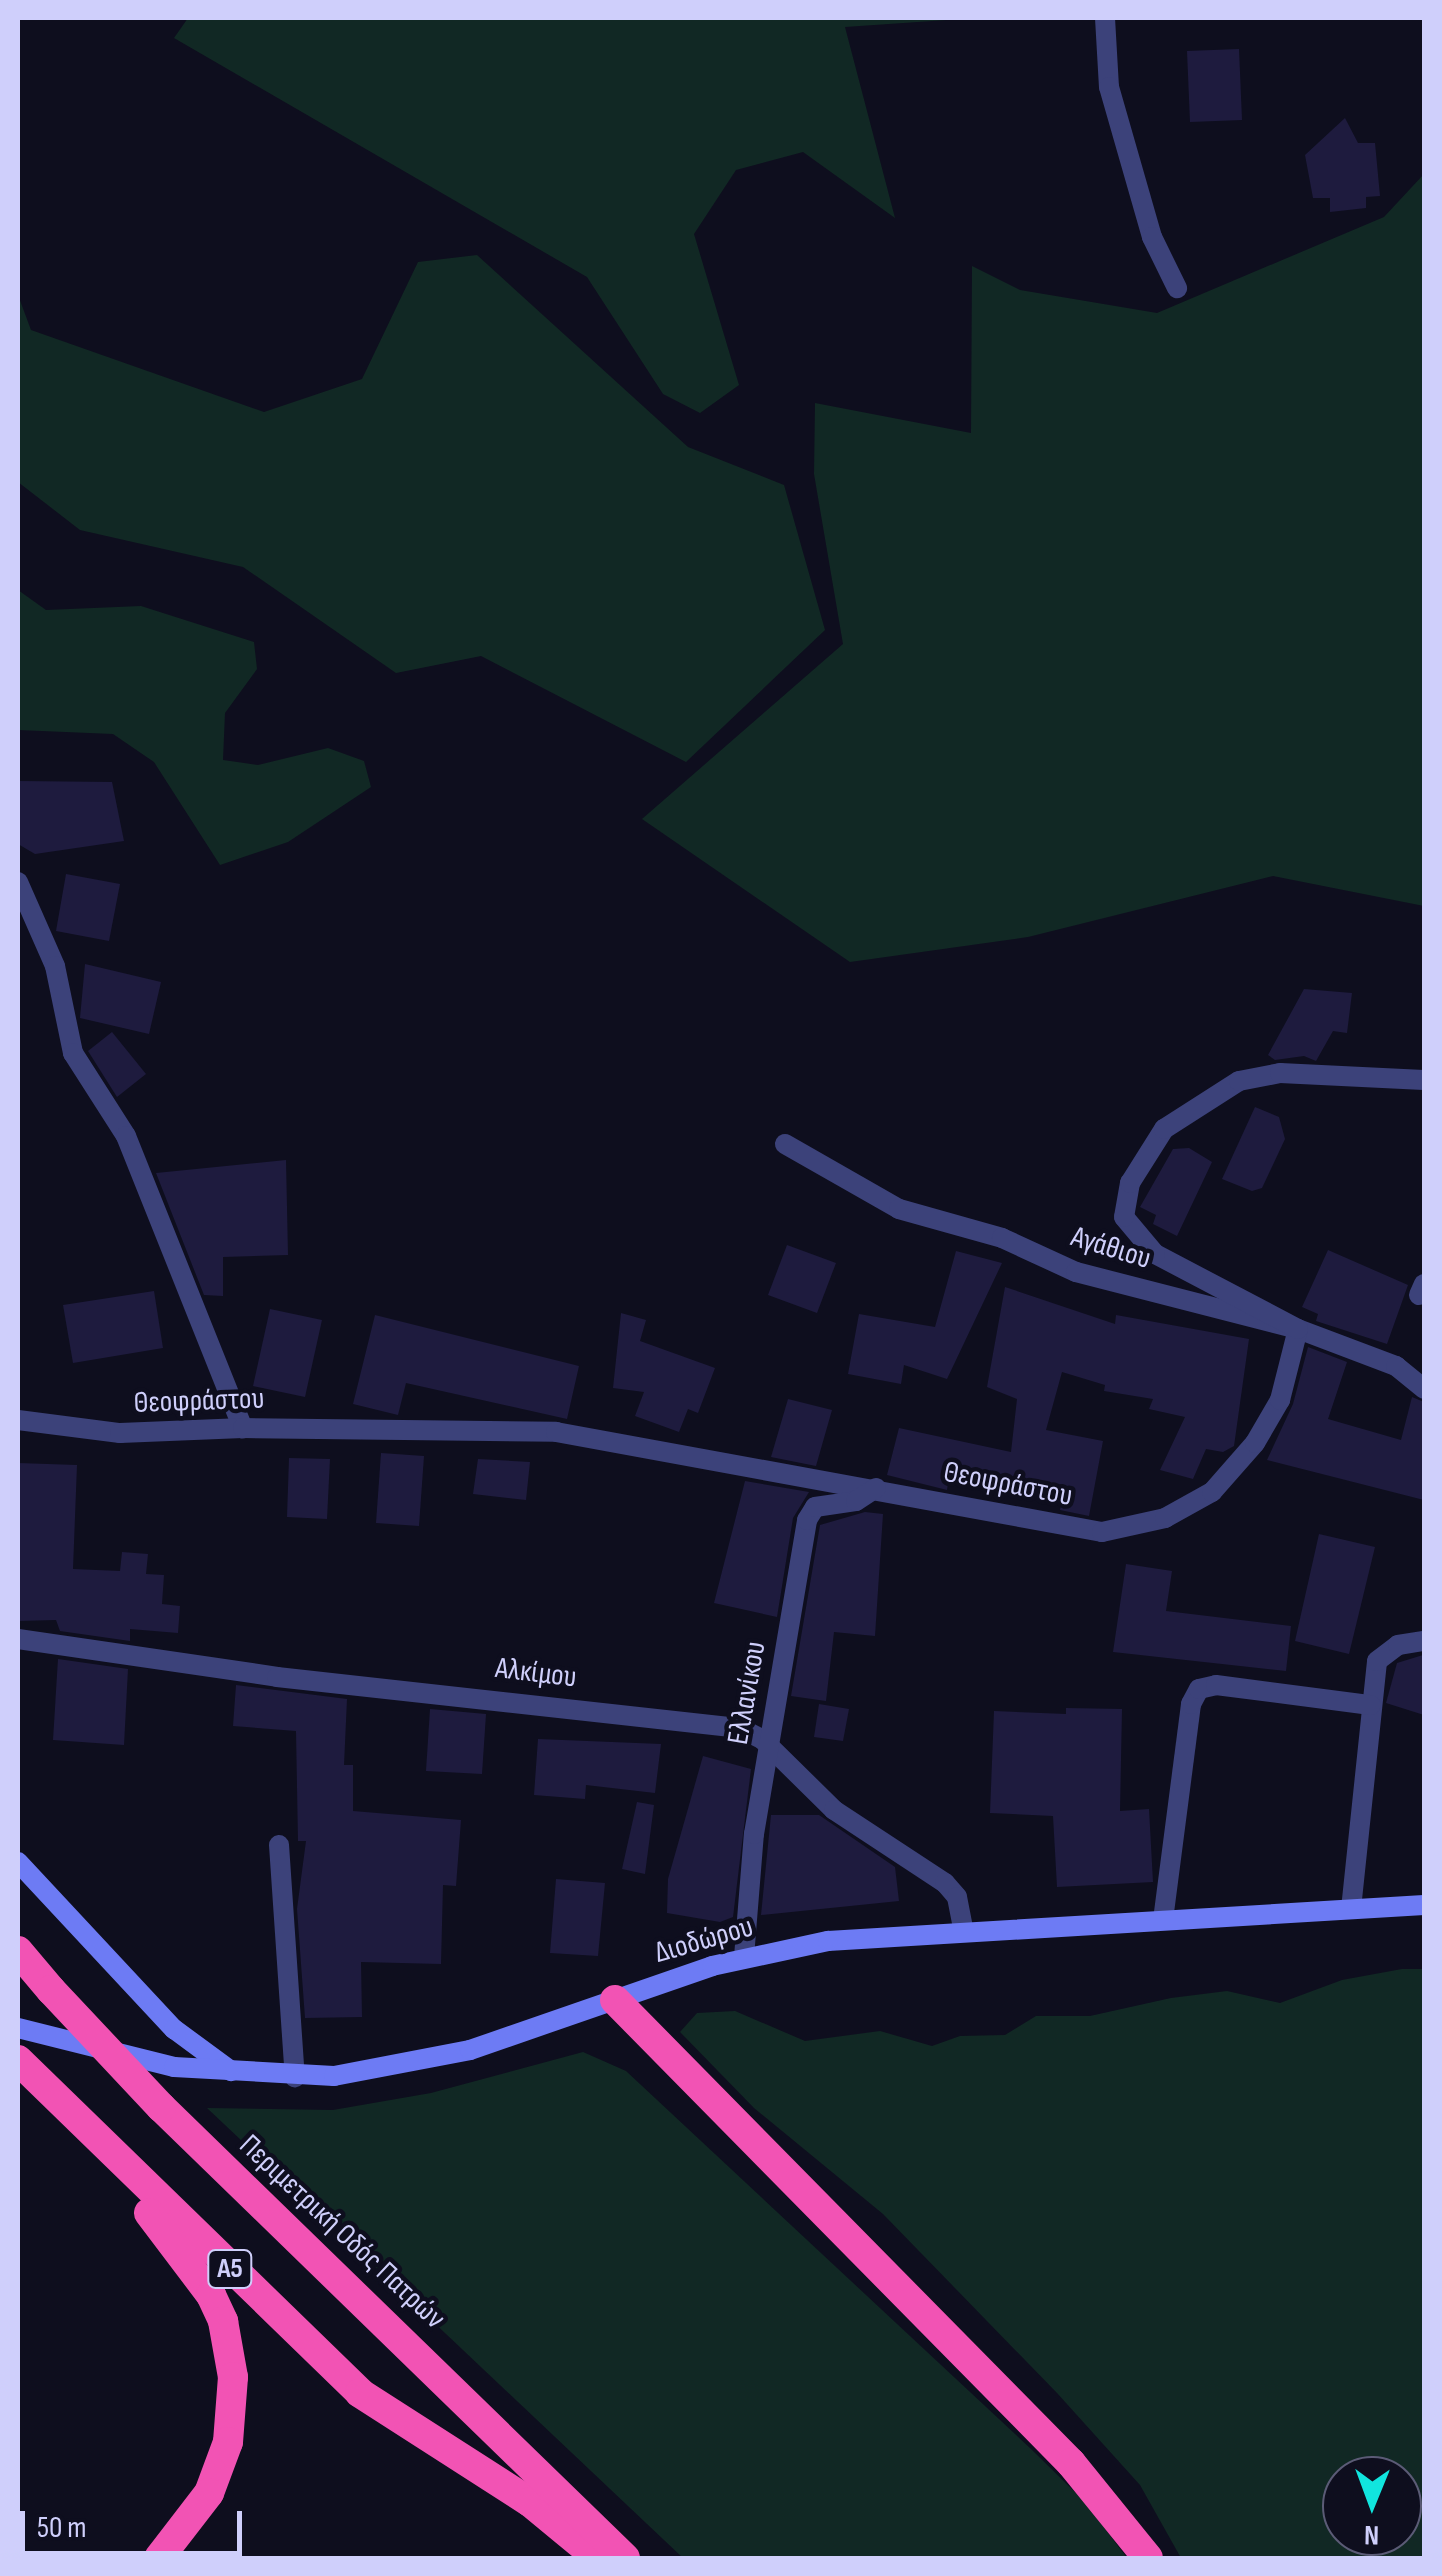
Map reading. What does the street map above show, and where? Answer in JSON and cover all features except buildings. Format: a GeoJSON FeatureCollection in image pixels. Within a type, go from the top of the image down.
{"type":"FeatureCollection","features":[{"type":"Feature","properties":{"kind":"highway","name":"Περιμετρική Οδός Πατρών"},"geometry":{"type":"LineString","coordinates":[[18,1951],[161,2106],[420,2353],[625,2558]]}},
{"type":"Feature","properties":{"kind":"highway"},"geometry":{"type":"LineString","coordinates":[[615,2000],[1071,2463],[1148,2558]]}},
{"type":"Feature","properties":{"kind":"highway","name":"Α5"},"geometry":{"type":"LineString","coordinates":[[21,2064],[84,2130],[360,2393],[530,2502],[598,2558]]}},
{"type":"Feature","properties":{"kind":"highway"},"geometry":{"type":"LineString","coordinates":[[84,2130],[211,2295],[230,2346],[232,2412],[220,2467],[194,2520],[159,2558]]}},
{"type":"Feature","properties":{"kind":"highway"},"geometry":{"type":"LineString","coordinates":[[420,2353],[458,2372],[652,2558]]}},
{"type":"Feature","properties":{"kind":"street"},"geometry":{"type":"LineString","coordinates":[[1106,18],[1109,87],[1152,237],[1177,288]]}},
{"type":"Feature","properties":{"kind":"street"},"geometry":{"type":"LineString","coordinates":[[18,882],[55,966],[73,1053],[126,1136],[242,1428]]}},
{"type":"Feature","properties":{"kind":"street"},"geometry":{"type":"LineString","coordinates":[[1298,1329],[1155,1254],[1124,1217],[1130,1182],[1164,1129],[1239,1081],[1280,1073],[1424,1080]]}},
{"type":"Feature","properties":{"kind":"street","name":"Αγάθιου"},"geometry":{"type":"LineString","coordinates":[[785,1144],[899,1209],[1002,1238],[1076,1272],[1298,1329],[1396,1366],[1424,1389]]}},
{"type":"Feature","properties":{"kind":"street","name":"Θεοφράστου"},"geometry":{"type":"LineString","coordinates":[[18,1420],[120,1434],[242,1428],[556,1432],[1102,1532],[1165,1518],[1212,1492],[1255,1443],[1280,1400],[1298,1329]]}},
{"type":"Feature","properties":{"kind":"street","name":"Ελλανίκου"},"geometry":{"type":"LineString","coordinates":[[744,1957],[768,1746],[807,1520],[815,1507],[856,1501],[876,1488]]}},
{"type":"Feature","properties":{"kind":"street","name":"Αλκίμου"},"geometry":{"type":"LineString","coordinates":[[18,1639],[276,1677],[740,1728],[768,1746],[834,1810],[950,1888],[962,1928]]}},
{"type":"Feature","properties":{"kind":"street"},"geometry":{"type":"LineString","coordinates":[[1351,1910],[1377,1661],[1385,1650],[1424,1641]]}},
{"type":"Feature","properties":{"kind":"street"},"geometry":{"type":"LineString","coordinates":[[1163,1920],[1190,1704],[1200,1689],[1216,1685],[1371,1706]]}},
{"type":"Feature","properties":{"kind":"street"},"geometry":{"type":"LineString","coordinates":[[280,1845],[294,2077]]}},
{"type":"Feature","properties":{"kind":"street"},"geometry":{"type":"LineString","coordinates":[[18,1862],[174,2029],[237,2075]]}},
{"type":"Feature","properties":{"kind":"street","name":"Διοδώρου"},"geometry":{"type":"LineString","coordinates":[[18,2028],[114,2055],[237,2075],[294,2077],[428,2062],[744,1957],[844,1938],[962,1928],[1424,1905]]}},
{"type":"Feature","properties":{"kind":"green space"},"geometry":{"type":"Polygon","coordinates":[[[188,18],[976,18],[845,27],[895,218],[803,152],[736,170],[694,234],[739,385],[700,413],[663,394],[587,277],[174,38],[188,18]]]}},
{"type":"Feature","properties":{"kind":"green space"},"geometry":{"type":"Polygon","coordinates":[[[1424,174],[1424,906],[1273,876],[1028,937],[850,962],[642,819],[843,644],[814,474],[815,403],[971,433],[972,266],[1020,290],[1157,313],[1384,217],[1424,174]]]}},
{"type":"Feature","properties":{"kind":"green space"},"geometry":{"type":"Polygon","coordinates":[[[477,255],[688,447],[784,485],[825,630],[686,762],[481,656],[396,673],[243,567],[80,530],[18,482],[18,295],[31,330],[264,412],[362,379],[418,262],[477,255]]]}},
{"type":"Feature","properties":{"kind":"green space"},"geometry":{"type":"Polygon","coordinates":[[[18,590],[46,610],[141,606],[254,642],[257,669],[225,713],[223,760],[258,765],[328,748],[364,761],[371,787],[288,842],[220,865],[154,762],[113,734],[18,730],[18,590]]]}},
{"type":"Feature","properties":{"kind":"green space"},"geometry":{"type":"Polygon","coordinates":[[[1424,1969],[1424,2558],[1181,2558],[1140,2485],[1057,2393],[883,2214],[754,2108],[680,2032],[697,2013],[735,2011],[805,2041],[880,2031],[932,2046],[960,2036],[1005,2035],[1036,2016],[1090,2016],[1171,1998],[1227,1991],[1280,2003],[1342,1980],[1424,1969]]]}},
{"type":"Feature","properties":{"kind":"green space"},"geometry":{"type":"Polygon","coordinates":[[[583,2052],[626,2071],[1031,2449],[1084,2501],[1127,2558],[683,2558],[207,2108],[333,2110],[431,2093],[583,2052]]]}}]}
